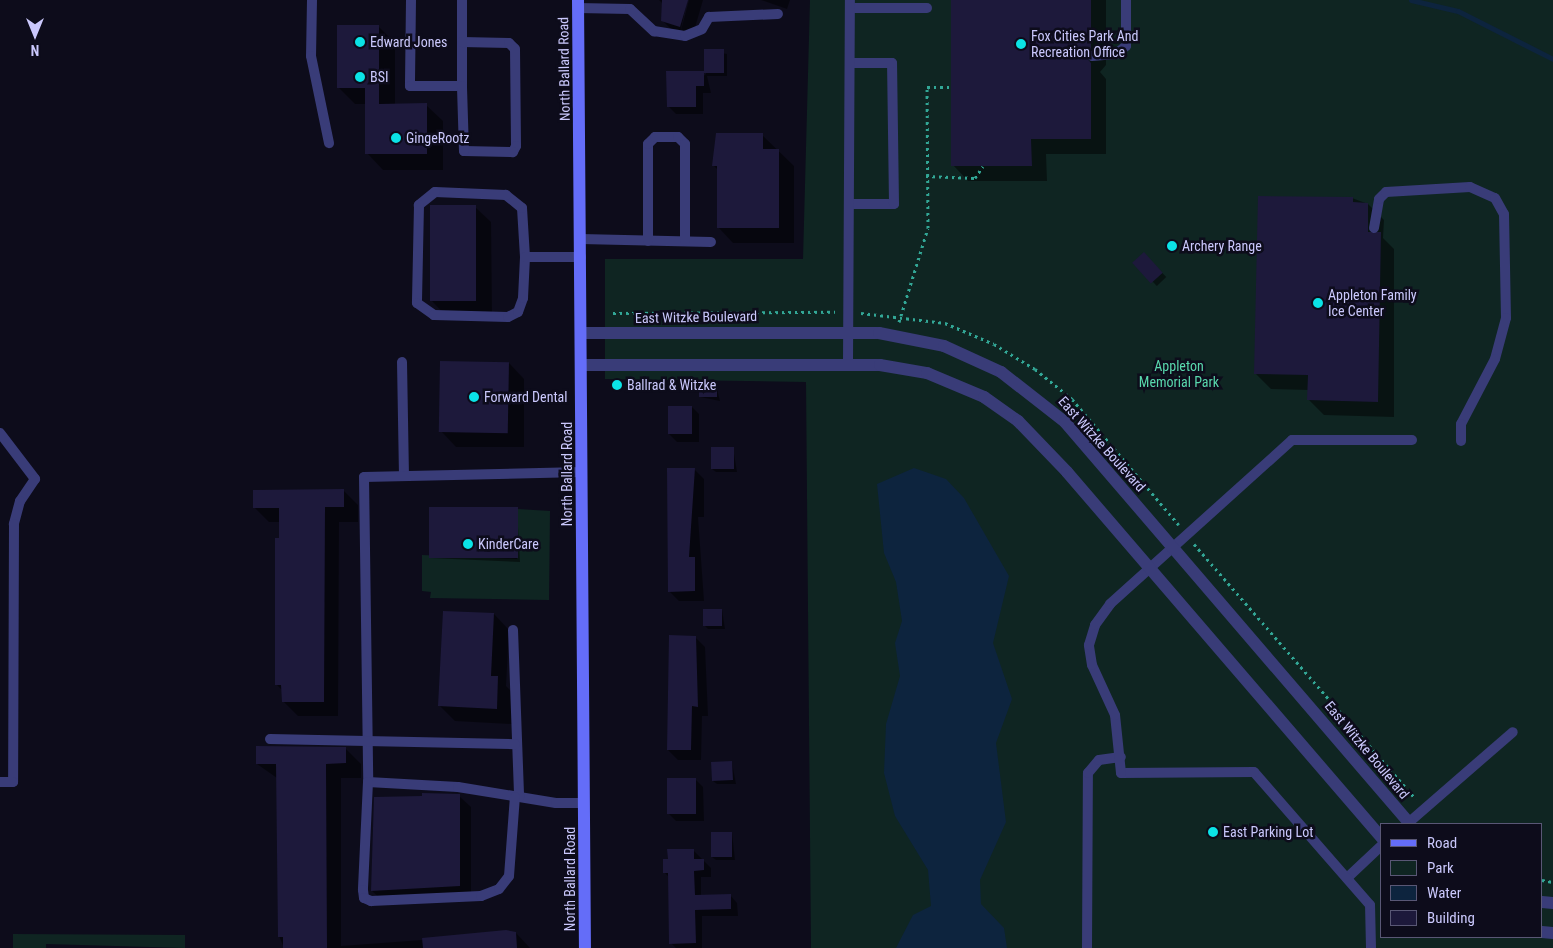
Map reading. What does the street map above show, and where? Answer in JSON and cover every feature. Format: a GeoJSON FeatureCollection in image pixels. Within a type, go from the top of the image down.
{"type":"FeatureCollection","features":[{"type":"Feature","properties":{"kind":"main road","name":"North Ballard Road"},"geometry":{"type":"LineString","coordinates":[[578,4],[582,333],[585,948]]}},
{"type":"Feature","properties":{"kind":"street","name":"East Witzke Boulevard"},"geometry":{"type":"LineString","coordinates":[[582,333],[849,331],[895,335],[970,355],[1029,390],[1065,422],[1407,823]]}},
{"type":"Feature","properties":{"kind":"street"},"geometry":{"type":"LineString","coordinates":[[582,365],[848,363],[927,373],[1002,409],[1043,445],[1380,836]]}},
{"type":"Feature","properties":{"kind":"lane"},"geometry":{"type":"LineString","coordinates":[[312,0],[311,56],[330,143]]}},
{"type":"Feature","properties":{"kind":"lane"},"geometry":{"type":"LineString","coordinates":[[411,0],[410,86],[462,86]]}},
{"type":"Feature","properties":{"kind":"lane"},"geometry":{"type":"LineString","coordinates":[[462,0],[462,42],[462,86],[464,151],[512,152],[516,146],[515,49],[509,43],[462,42]]}},
{"type":"Feature","properties":{"kind":"lane"},"geometry":{"type":"LineString","coordinates":[[1092,56],[1116,54],[1126,46],[1126,0]]}},
{"type":"Feature","properties":{"kind":"lane"},"geometry":{"type":"LineString","coordinates":[[578,4],[630,9],[654,31],[685,36],[702,29],[710,17],[778,14]]}},
{"type":"Feature","properties":{"kind":"lane"},"geometry":{"type":"LineString","coordinates":[[848,363],[850,4],[927,8]]}},
{"type":"Feature","properties":{"kind":"lane"},"geometry":{"type":"LineString","coordinates":[[849,204],[894,204],[892,63],[850,63]]}},
{"type":"Feature","properties":{"kind":"lane"},"geometry":{"type":"LineString","coordinates":[[648,241],[648,144],[655,137],[678,137],[685,144],[685,241]]}},
{"type":"Feature","properties":{"kind":"lane"},"geometry":{"type":"LineString","coordinates":[[1374,228],[1379,199],[1386,192],[1470,187],[1494,198],[1504,214],[1506,318],[1495,359],[1461,424],[1460,441]]}},
{"type":"Feature","properties":{"kind":"lane"},"geometry":{"type":"LineString","coordinates":[[435,192],[506,195],[522,208],[525,257],[523,298],[513,314],[434,315],[423,311],[417,303],[419,205],[435,192]]}},
{"type":"Feature","properties":{"kind":"lane"},"geometry":{"type":"LineString","coordinates":[[580,239],[711,242]]}},
{"type":"Feature","properties":{"kind":"lane"},"geometry":{"type":"LineString","coordinates":[[525,257],[581,257]]}},
{"type":"Feature","properties":{"kind":"lane"},"geometry":{"type":"LineString","coordinates":[[402,362],[404,474]]}},
{"type":"Feature","properties":{"kind":"lane"},"geometry":{"type":"LineString","coordinates":[[0,433],[35,479],[20,501],[14,524],[13,782],[0,782]]}},
{"type":"Feature","properties":{"kind":"lane"},"geometry":{"type":"LineString","coordinates":[[1371,948],[1370,905],[1254,772],[1121,773],[1121,757],[1115,715],[1092,665],[1089,645],[1102,612],[1292,440],[1412,440]]}},
{"type":"Feature","properties":{"kind":"lane"},"geometry":{"type":"LineString","coordinates":[[513,630],[517,797],[509,876],[499,889],[481,896],[371,901],[364,898],[368,782],[364,477],[404,474],[582,472]]}},
{"type":"Feature","properties":{"kind":"lane"},"geometry":{"type":"LineString","coordinates":[[1409,823],[1513,732]]}},
{"type":"Feature","properties":{"kind":"lane"},"geometry":{"type":"LineString","coordinates":[[270,739],[367,738],[515,744]]}},
{"type":"Feature","properties":{"kind":"lane"},"geometry":{"type":"LineString","coordinates":[[1087,948],[1088,773],[1099,760],[1121,757]]}},
{"type":"Feature","properties":{"kind":"lane"},"geometry":{"type":"LineString","coordinates":[[368,782],[458,786],[517,797],[584,803]]}},
{"type":"Feature","properties":{"kind":"lane"},"geometry":{"type":"LineString","coordinates":[[1347,878],[1380,847]]}},
{"type":"Feature","properties":{"kind":"path"},"geometry":{"type":"LineString","coordinates":[[895,335],[928,228],[926,176],[927,87],[952,87]]}},
{"type":"Feature","properties":{"kind":"path"},"geometry":{"type":"LineString","coordinates":[[926,176],[976,178],[983,166]]}},
{"type":"Feature","properties":{"kind":"green space","name":"Appleton Memorial Park"},"geometry":{"type":"Polygon","coordinates":[[[810,0],[1553,0],[1553,948],[811,948],[806,382],[605,379],[605,259],[803,259],[810,0]]]}},
{"type":"Feature","properties":{"kind":"green space"},"geometry":{"type":"Polygon","coordinates":[[[518,509],[550,511],[549,600],[430,598],[431,592],[422,591],[422,555],[517,559],[518,509]]]}},
{"type":"Feature","properties":{"kind":"green space"},"geometry":{"type":"Polygon","coordinates":[[[13,934],[185,935],[185,948],[46,944],[46,948],[13,948],[13,934]]]}},
{"type":"Feature","properties":{"kind":"water"},"geometry":{"type":"Polygon","coordinates":[[[914,468],[946,479],[964,498],[1009,576],[993,643],[1012,699],[996,743],[1006,822],[980,880],[981,904],[1004,928],[1007,948],[896,948],[913,915],[931,906],[928,870],[895,816],[884,773],[886,724],[900,676],[895,643],[902,621],[896,582],[884,553],[877,484],[914,468]]]}},
{"type":"Feature","properties":{"kind":"building"},"geometry":{"type":"Polygon","coordinates":[[[662,0],[688,0],[680,27],[661,21],[662,0]]]}},
{"type":"Feature","properties":{"kind":"building","name":"Fox Cities Park And Recreation Office"},"geometry":{"type":"Polygon","coordinates":[[[951,0],[1091,0],[1091,49],[1085,56],[1091,63],[1091,139],[1031,139],[1032,166],[951,166],[951,0]]]}},
{"type":"Feature","properties":{"kind":"building"},"geometry":{"type":"Polygon","coordinates":[[[337,25],[379,25],[379,104],[427,103],[427,154],[365,154],[365,88],[337,88],[337,25]]]}},
{"type":"Feature","properties":{"kind":"building"},"geometry":{"type":"Polygon","coordinates":[[[704,49],[724,49],[724,73],[704,73],[704,49]]]}},
{"type":"Feature","properties":{"kind":"building"},"geometry":{"type":"Polygon","coordinates":[[[666,71],[704,71],[704,86],[696,86],[696,107],[667,107],[666,71]]]}},
{"type":"Feature","properties":{"kind":"building"},"geometry":{"type":"Polygon","coordinates":[[[716,133],[763,133],[763,149],[779,149],[779,228],[717,228],[717,166],[712,166],[716,133]]]}},
{"type":"Feature","properties":{"kind":"building","name":"Appleton Family Ice Center"},"geometry":{"type":"Polygon","coordinates":[[[1258,196],[1353,197],[1353,202],[1368,203],[1368,232],[1381,232],[1378,402],[1307,400],[1308,375],[1254,374],[1258,196]]]}},
{"type":"Feature","properties":{"kind":"building"},"geometry":{"type":"Polygon","coordinates":[[[430,205],[476,205],[476,301],[430,301],[430,205]]]}},
{"type":"Feature","properties":{"kind":"building"},"geometry":{"type":"Polygon","coordinates":[[[1144,252],[1163,273],[1151,284],[1132,263],[1144,252]]]}},
{"type":"Feature","properties":{"kind":"building","name":"Forward Dental"},"geometry":{"type":"Polygon","coordinates":[[[440,361],[509,362],[508,433],[439,432],[440,361]]]}},
{"type":"Feature","properties":{"kind":"building"},"geometry":{"type":"Polygon","coordinates":[[[699,384],[717,384],[717,397],[699,397],[699,384]]]}},
{"type":"Feature","properties":{"kind":"building"},"geometry":{"type":"Polygon","coordinates":[[[668,406],[692,406],[692,434],[668,434],[668,406]]]}},
{"type":"Feature","properties":{"kind":"building"},"geometry":{"type":"Polygon","coordinates":[[[711,447],[734,447],[734,469],[711,469],[711,447]]]}},
{"type":"Feature","properties":{"kind":"building"},"geometry":{"type":"Polygon","coordinates":[[[667,468],[695,468],[689,557],[695,557],[695,591],[668,592],[667,468]]]}},
{"type":"Feature","properties":{"kind":"building"},"geometry":{"type":"Polygon","coordinates":[[[344,489],[344,507],[325,507],[324,702],[282,702],[281,685],[275,685],[275,538],[279,538],[279,508],[253,508],[253,490],[344,489]]]}},
{"type":"Feature","properties":{"kind":"building"},"geometry":{"type":"Polygon","coordinates":[[[429,507],[518,507],[518,558],[429,558],[429,507]]]}},
{"type":"Feature","properties":{"kind":"building"},"geometry":{"type":"Polygon","coordinates":[[[703,609],[722,609],[722,626],[703,626],[703,609]]]}},
{"type":"Feature","properties":{"kind":"building"},"geometry":{"type":"Polygon","coordinates":[[[443,611],[494,613],[491,676],[498,676],[497,709],[438,706],[443,611]]]}},
{"type":"Feature","properties":{"kind":"building"},"geometry":{"type":"Polygon","coordinates":[[[669,635],[696,636],[698,707],[692,706],[691,750],[667,750],[669,635]]]}},
{"type":"Feature","properties":{"kind":"building"},"geometry":{"type":"Polygon","coordinates":[[[256,746],[346,747],[346,763],[326,764],[327,948],[283,948],[283,937],[278,937],[276,764],[256,764],[256,746]]]}},
{"type":"Feature","properties":{"kind":"building"},"geometry":{"type":"Polygon","coordinates":[[[732,761],[733,780],[712,781],[711,762],[732,761]]]}},
{"type":"Feature","properties":{"kind":"building"},"geometry":{"type":"Polygon","coordinates":[[[667,778],[696,778],[696,814],[667,814],[667,778]]]}},
{"type":"Feature","properties":{"kind":"building"},"geometry":{"type":"Polygon","coordinates":[[[422,793],[460,794],[460,886],[371,891],[374,797],[422,796],[422,793]]]}},
{"type":"Feature","properties":{"kind":"building"},"geometry":{"type":"Polygon","coordinates":[[[711,832],[732,832],[732,857],[711,857],[711,832]]]}},
{"type":"Feature","properties":{"kind":"building"},"geometry":{"type":"Polygon","coordinates":[[[667,849],[694,849],[694,859],[704,859],[704,870],[694,871],[695,895],[731,894],[731,909],[695,910],[696,943],[669,944],[668,873],[663,873],[663,859],[668,859],[667,849]]]}},
{"type":"Feature","properties":{"kind":"building"},"geometry":{"type":"Polygon","coordinates":[[[506,930],[516,932],[517,948],[423,948],[422,938],[506,930]]]}},
{"type":"Feature","properties":{"kind":"waterway"},"geometry":{"type":"LineString","coordinates":[[1411,0],[1458,11],[1553,59]]}},
{"type":"Feature","properties":{"kind":"place","name":"Edward Jones"},"geometry":{"type":"Point","coordinates":[360,42]}},
{"type":"Feature","properties":{"kind":"place","name":"Fox Cities Park And Recreation Office"},"geometry":{"type":"Point","coordinates":[1021,44]}},
{"type":"Feature","properties":{"kind":"place","name":"BSI"},"geometry":{"type":"Point","coordinates":[360,77]}},
{"type":"Feature","properties":{"kind":"place","name":"GingeRootz"},"geometry":{"type":"Point","coordinates":[396,138]}},
{"type":"Feature","properties":{"kind":"place","name":"Archery Range"},"geometry":{"type":"Point","coordinates":[1172,246]}},
{"type":"Feature","properties":{"kind":"place","name":"Appleton Family Ice Center"},"geometry":{"type":"Point","coordinates":[1318,303]}},
{"type":"Feature","properties":{"kind":"place","name":"Ballrad & Witzke"},"geometry":{"type":"Point","coordinates":[617,385]}},
{"type":"Feature","properties":{"kind":"place","name":"Forward Dental"},"geometry":{"type":"Point","coordinates":[474,397]}},
{"type":"Feature","properties":{"kind":"place","name":"KinderCare"},"geometry":{"type":"Point","coordinates":[468,544]}},
{"type":"Feature","properties":{"kind":"place","name":"East Parking Lot"},"geometry":{"type":"Point","coordinates":[1213,832]}}]}
